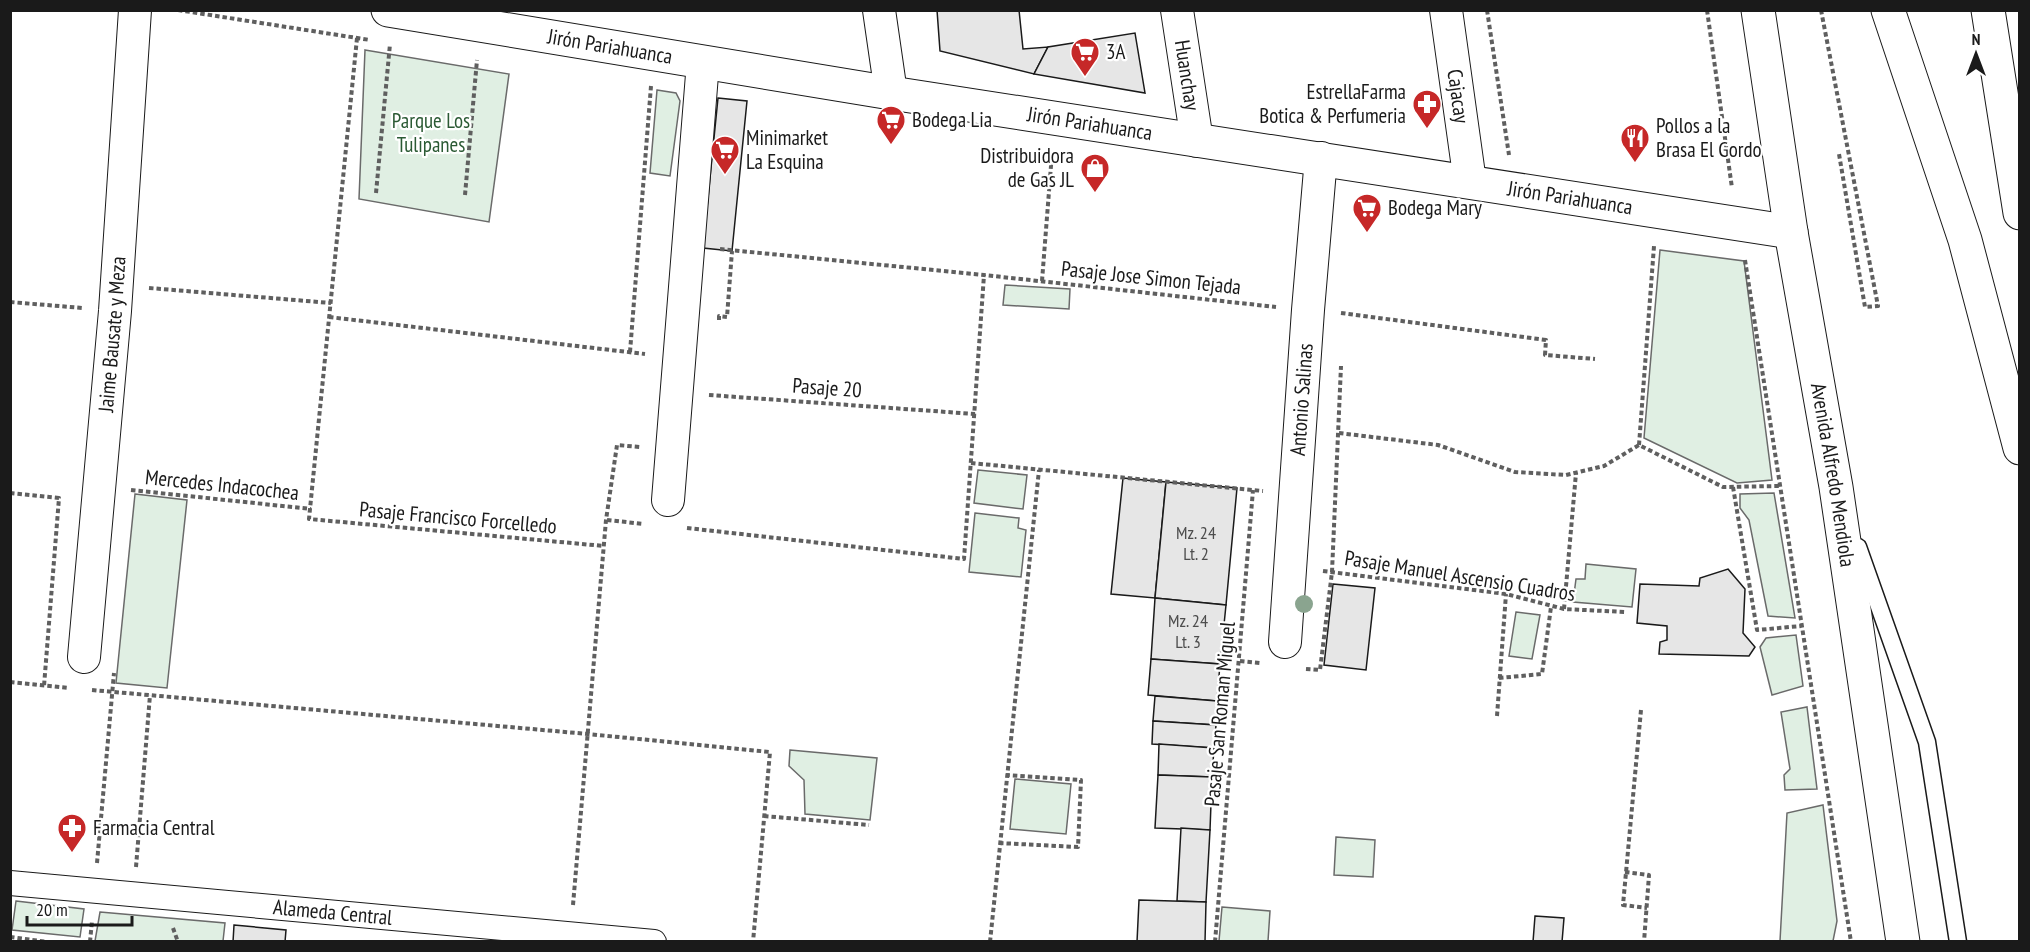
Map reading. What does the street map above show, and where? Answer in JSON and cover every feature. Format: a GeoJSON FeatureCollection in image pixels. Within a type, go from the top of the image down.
{"type":"FeatureCollection","features":[{"type":"Feature","properties":{"kind":"main road","name":"Jirón Pariahuanca"},"geometry":{"type":"LineString","coordinates":[[388,10],[891,93],[1791,232]]}},
{"type":"Feature","properties":{"kind":"main road","name":"Avenida Alfredo Mendiola"},"geometry":{"type":"LineString","coordinates":[[1758,10],[1791,232],[1836,487],[1903,942]]}},
{"type":"Feature","properties":{"kind":"main road"},"geometry":{"type":"LineString","coordinates":[[1888,10],[1965,240],[2019,448]]}},
{"type":"Feature","properties":{"kind":"main road"},"geometry":{"type":"LineString","coordinates":[[1988,10],[2019,213]]}},
{"type":"Feature","properties":{"kind":"street","name":"Jaime Bausate y Meza"},"geometry":{"type":"LineString","coordinates":[[84,657],[116,298],[135,10]]}},
{"type":"Feature","properties":{"kind":"street"},"geometry":{"type":"LineString","coordinates":[[879,10],[891,93]]}},
{"type":"Feature","properties":{"kind":"street","name":"Huanchay"},"geometry":{"type":"LineString","coordinates":[[1177,10],[1197,141]]}},
{"type":"Feature","properties":{"kind":"street","name":"Cajacay"},"geometry":{"type":"LineString","coordinates":[[1446,10],[1470,182]]}},
{"type":"Feature","properties":{"kind":"street"},"geometry":{"type":"LineString","coordinates":[[668,500],[703,62]]}},
{"type":"Feature","properties":{"kind":"street","name":"Antonio Salinas"},"geometry":{"type":"LineString","coordinates":[[1285,642],[1321,158]]}},
{"type":"Feature","properties":{"kind":"street","name":"Alameda Central"},"geometry":{"type":"LineString","coordinates":[[10,883],[654,942]]}},
{"type":"Feature","properties":{"kind":"lane"},"geometry":{"type":"LineString","coordinates":[[1836,487],[1927,742],[1958,942]]}},
{"type":"Feature","properties":{"kind":"path"},"geometry":{"type":"LineString","coordinates":[[1487,10],[1510,159]]}},
{"type":"Feature","properties":{"kind":"path"},"geometry":{"type":"LineString","coordinates":[[1707,10],[1732,188]]}},
{"type":"Feature","properties":{"kind":"path"},"geometry":{"type":"LineString","coordinates":[[1821,10],[1878,306],[1865,307],[1839,154]]}},
{"type":"Feature","properties":{"kind":"path"},"geometry":{"type":"LineString","coordinates":[[310,509],[357,38]]}},
{"type":"Feature","properties":{"kind":"path"},"geometry":{"type":"LineString","coordinates":[[376,192],[390,43]]}},
{"type":"Feature","properties":{"kind":"path"},"geometry":{"type":"LineString","coordinates":[[465,195],[478,56]]}},
{"type":"Feature","properties":{"kind":"path"},"geometry":{"type":"LineString","coordinates":[[630,352],[652,83]]}},
{"type":"Feature","properties":{"kind":"path"},"geometry":{"type":"LineString","coordinates":[[1042,282],[1052,146]]}},
{"type":"Feature","properties":{"kind":"path"},"geometry":{"type":"LineString","coordinates":[[1639,446],[1655,243]]}},
{"type":"Feature","properties":{"kind":"path","name":"Pasaje Jose Simon Tejada"},"geometry":{"type":"LineString","coordinates":[[688,246],[1343,313],[1546,340],[1545,355],[1595,359]]}},
{"type":"Feature","properties":{"kind":"path"},"geometry":{"type":"LineString","coordinates":[[718,326],[719,316],[727,317],[732,251]]}},
{"type":"Feature","properties":{"kind":"path"},"geometry":{"type":"LineString","coordinates":[[1744,257],[1851,942]]}},
{"type":"Feature","properties":{"kind":"path"},"geometry":{"type":"LineString","coordinates":[[681,527],[964,559],[984,275]]}},
{"type":"Feature","properties":{"kind":"path"},"geometry":{"type":"LineString","coordinates":[[10,302],[116,298],[331,303]]}},
{"type":"Feature","properties":{"kind":"path"},"geometry":{"type":"LineString","coordinates":[[329,317],[654,355]]}},
{"type":"Feature","properties":{"kind":"path"},"geometry":{"type":"LineString","coordinates":[[711,395],[712,385]]}},
{"type":"Feature","properties":{"kind":"path","name":"Pasaje 20"},"geometry":{"type":"LineString","coordinates":[[676,392],[975,414]]}},
{"type":"Feature","properties":{"kind":"path"},"geometry":{"type":"LineString","coordinates":[[1339,433],[1438,446],[1515,472],[1566,474],[1576,472],[1604,466],[1639,446]]}},
{"type":"Feature","properties":{"kind":"path"},"geometry":{"type":"LineString","coordinates":[[571,933],[606,520],[617,446],[644,447]]}},
{"type":"Feature","properties":{"kind":"path"},"geometry":{"type":"LineString","coordinates":[[1639,446],[1723,487],[1779,486]]}},
{"type":"Feature","properties":{"kind":"path"},"geometry":{"type":"LineString","coordinates":[[971,464],[1273,492]]}},
{"type":"Feature","properties":{"kind":"path"},"geometry":{"type":"LineString","coordinates":[[990,942],[1039,470]]}},
{"type":"Feature","properties":{"kind":"path"},"geometry":{"type":"LineString","coordinates":[[1564,609],[1576,472]]}},
{"type":"Feature","properties":{"kind":"path"},"geometry":{"type":"LineString","coordinates":[[1733,487],[1757,630],[1801,626]]}},
{"type":"Feature","properties":{"kind":"path","name":"Mercedes Indacochea"},"geometry":{"type":"LineString","coordinates":[[131,490],[310,509]]}},
{"type":"Feature","properties":{"kind":"path","name":"Pasaje San Roman Miguel"},"geometry":{"type":"LineString","coordinates":[[1215,942],[1253,490]]}},
{"type":"Feature","properties":{"kind":"path"},"geometry":{"type":"LineString","coordinates":[[10,493],[59,498],[44,686]]}},
{"type":"Feature","properties":{"kind":"path","name":"Pasaje Francisco Forcelledo"},"geometry":{"type":"LineString","coordinates":[[310,509],[309,519],[604,546]]}},
{"type":"Feature","properties":{"kind":"path"},"geometry":{"type":"LineString","coordinates":[[606,520],[649,524]]}},
{"type":"Feature","properties":{"kind":"path","name":"Pasaje Manuel Ascensio Cuadros"},"geometry":{"type":"LineString","coordinates":[[1290,567],[1506,594],[1564,609],[1625,612]]}},
{"type":"Feature","properties":{"kind":"path"},"geometry":{"type":"LineString","coordinates":[[1497,716],[1506,594]]}},
{"type":"Feature","properties":{"kind":"path"},"geometry":{"type":"LineString","coordinates":[[1499,678],[1542,674],[1552,607]]}},
{"type":"Feature","properties":{"kind":"path"},"geometry":{"type":"LineString","coordinates":[[90,942],[115,668]]}},
{"type":"Feature","properties":{"kind":"path"},"geometry":{"type":"LineString","coordinates":[[10,682],[73,689]]}},
{"type":"Feature","properties":{"kind":"path"},"geometry":{"type":"LineString","coordinates":[[83,690],[770,752],[753,942]]}},
{"type":"Feature","properties":{"kind":"path"},"geometry":{"type":"LineString","coordinates":[[134,894],[150,695]]}},
{"type":"Feature","properties":{"kind":"path"},"geometry":{"type":"LineString","coordinates":[[1641,710],[1623,905],[1647,908]]}},
{"type":"Feature","properties":{"kind":"path"},"geometry":{"type":"LineString","coordinates":[[999,843],[1078,847],[1081,780],[1006,775]]}},
{"type":"Feature","properties":{"kind":"path"},"geometry":{"type":"LineString","coordinates":[[764,816],[869,825]]}},
{"type":"Feature","properties":{"kind":"path"},"geometry":{"type":"LineString","coordinates":[[1625,872],[1649,874],[1644,942]]}},
{"type":"Feature","properties":{"kind":"path"},"geometry":{"type":"LineString","coordinates":[[10,937],[48,942]]}},
{"type":"Feature","properties":{"kind":"green space","name":"Parque Los Tulipanes"},"geometry":{"type":"Polygon","coordinates":[[[365,50],[509,74],[489,222],[359,199],[365,50]]]}},
{"type":"Feature","properties":{"kind":"green space"},"geometry":{"type":"Polygon","coordinates":[[[657,90],[676,93],[680,101],[670,176],[650,173],[657,90]]]}},
{"type":"Feature","properties":{"kind":"green space"},"geometry":{"type":"Polygon","coordinates":[[[1660,250],[1744,261],[1772,480],[1737,483],[1644,438],[1660,250]]]}},
{"type":"Feature","properties":{"kind":"green space"},"geometry":{"type":"Polygon","coordinates":[[[1005,285],[1070,289],[1069,309],[1003,305],[1005,285]]]}},
{"type":"Feature","properties":{"kind":"green space"},"geometry":{"type":"Polygon","coordinates":[[[978,470],[1027,475],[1023,509],[974,503],[978,470]]]}},
{"type":"Feature","properties":{"kind":"green space"},"geometry":{"type":"Polygon","coordinates":[[[1774,493],[1795,618],[1768,616],[1749,520],[1740,508],[1740,494],[1774,493]]]}},
{"type":"Feature","properties":{"kind":"green space"},"geometry":{"type":"Polygon","coordinates":[[[135,494],[187,500],[167,688],[116,683],[135,494]]]}},
{"type":"Feature","properties":{"kind":"green space"},"geometry":{"type":"Polygon","coordinates":[[[975,513],[1019,518],[1018,528],[1026,530],[1021,577],[969,572],[975,513]]]}},
{"type":"Feature","properties":{"kind":"green space"},"geometry":{"type":"Polygon","coordinates":[[[1586,564],[1636,569],[1632,607],[1573,602],[1576,579],[1585,579],[1586,564]]]}},
{"type":"Feature","properties":{"kind":"green space"},"geometry":{"type":"Polygon","coordinates":[[[1516,612],[1540,615],[1532,659],[1509,656],[1516,612]]]}},
{"type":"Feature","properties":{"kind":"green space"},"geometry":{"type":"Polygon","coordinates":[[[1796,635],[1803,686],[1772,695],[1760,647],[1766,638],[1796,635]]]}},
{"type":"Feature","properties":{"kind":"green space"},"geometry":{"type":"Polygon","coordinates":[[[1807,707],[1817,789],[1785,790],[1784,775],[1790,769],[1781,712],[1807,707]]]}},
{"type":"Feature","properties":{"kind":"green space"},"geometry":{"type":"Polygon","coordinates":[[[790,750],[877,758],[870,820],[805,814],[804,780],[789,766],[790,750]]]}},
{"type":"Feature","properties":{"kind":"green space"},"geometry":{"type":"Polygon","coordinates":[[[1015,779],[1071,784],[1066,834],[1010,829],[1015,779]]]}},
{"type":"Feature","properties":{"kind":"green space"},"geometry":{"type":"Polygon","coordinates":[[[1823,805],[1837,921],[1833,941],[1780,941],[1787,813],[1823,805]]]}},
{"type":"Feature","properties":{"kind":"green space"},"geometry":{"type":"Polygon","coordinates":[[[1336,837],[1375,840],[1373,877],[1334,875],[1336,837]]]}},
{"type":"Feature","properties":{"kind":"green space"},"geometry":{"type":"Polygon","coordinates":[[[16,901],[84,909],[80,937],[12,930],[16,901]]]}},
{"type":"Feature","properties":{"kind":"green space"},"geometry":{"type":"Polygon","coordinates":[[[1222,907],[1270,911],[1268,941],[1219,941],[1222,907]]]}},
{"type":"Feature","properties":{"kind":"green space"},"geometry":{"type":"Polygon","coordinates":[[[100,912],[225,923],[223,941],[95,941],[100,912]]]}},
{"type":"Feature","properties":{"kind":"building"},"geometry":{"type":"Polygon","coordinates":[[[937,10],[1019,10],[1023,49],[1048,47],[1034,74],[940,51],[937,10]]]}},
{"type":"Feature","properties":{"kind":"building"},"geometry":{"type":"Polygon","coordinates":[[[1135,33],[1145,93],[1034,74],[1048,47],[1135,33]]]}},
{"type":"Feature","properties":{"kind":"building","name":"Minimarket La Esquina"},"geometry":{"type":"Polygon","coordinates":[[[718,98],[747,101],[732,251],[703,248],[718,98]]]}},
{"type":"Feature","properties":{"kind":"building"},"geometry":{"type":"Polygon","coordinates":[[[1123,478],[1166,482],[1155,598],[1111,594],[1123,478]]]}},
{"type":"Feature","properties":{"kind":"building"},"geometry":{"type":"Polygon","coordinates":[[[1166,482],[1237,488],[1226,605],[1155,598],[1166,482]]]}},
{"type":"Feature","properties":{"kind":"building"},"geometry":{"type":"Polygon","coordinates":[[[1728,569],[1745,589],[1743,633],[1755,647],[1749,656],[1659,654],[1660,642],[1667,640],[1667,626],[1637,623],[1640,584],[1699,586],[1700,578],[1728,569]]]}},
{"type":"Feature","properties":{"kind":"building"},"geometry":{"type":"Polygon","coordinates":[[[1333,584],[1375,588],[1366,670],[1324,665],[1333,584]]]}},
{"type":"Feature","properties":{"kind":"building"},"geometry":{"type":"Polygon","coordinates":[[[1155,598],[1226,605],[1220,664],[1151,659],[1155,598]]]}},
{"type":"Feature","properties":{"kind":"building"},"geometry":{"type":"Polygon","coordinates":[[[1151,659],[1220,664],[1217,701],[1148,695],[1151,659]]]}},
{"type":"Feature","properties":{"kind":"building"},"geometry":{"type":"Polygon","coordinates":[[[1155,696],[1217,701],[1216,725],[1153,721],[1155,696]]]}},
{"type":"Feature","properties":{"kind":"building"},"geometry":{"type":"Polygon","coordinates":[[[1153,721],[1216,725],[1214,748],[1152,744],[1153,721]]]}},
{"type":"Feature","properties":{"kind":"building"},"geometry":{"type":"Polygon","coordinates":[[[1159,744],[1214,748],[1212,777],[1158,775],[1159,744]]]}},
{"type":"Feature","properties":{"kind":"building"},"geometry":{"type":"Polygon","coordinates":[[[1158,775],[1212,777],[1210,830],[1155,828],[1158,775]]]}},
{"type":"Feature","properties":{"kind":"building"},"geometry":{"type":"Polygon","coordinates":[[[1181,828],[1210,830],[1206,902],[1177,901],[1181,828]]]}},
{"type":"Feature","properties":{"kind":"building"},"geometry":{"type":"Polygon","coordinates":[[[1139,900],[1206,902],[1205,942],[1137,942],[1139,900]]]}},
{"type":"Feature","properties":{"kind":"building"},"geometry":{"type":"Polygon","coordinates":[[[1535,916],[1564,918],[1562,942],[1533,942],[1535,916]]]}},
{"type":"Feature","properties":{"kind":"building"},"geometry":{"type":"Polygon","coordinates":[[[234,925],[286,930],[285,942],[233,942],[234,925]]]}},
{"type":"Feature","properties":{"kind":"place","name":"3A"},"geometry":{"type":"Point","coordinates":[1085,78]}},
{"type":"Feature","properties":{"kind":"place","name":"EstrellaFarma Botica & Perfumeria"},"geometry":{"type":"Point","coordinates":[1427,130]}},
{"type":"Feature","properties":{"kind":"place","name":"Bodega Lia"},"geometry":{"type":"Point","coordinates":[891,146]}},
{"type":"Feature","properties":{"kind":"place","name":"Pollos a la Brasa El Gordo"},"geometry":{"type":"Point","coordinates":[1635,164]}},
{"type":"Feature","properties":{"kind":"place","name":"Minimarket La Esquina"},"geometry":{"type":"Point","coordinates":[725,176]}},
{"type":"Feature","properties":{"kind":"place","name":"Distribuidora de Gas JL"},"geometry":{"type":"Point","coordinates":[1095,194]}},
{"type":"Feature","properties":{"kind":"place","name":"Bodega Mary"},"geometry":{"type":"Point","coordinates":[1367,234]}},
{"type":"Feature","properties":{"kind":"place","name":"Farmacia Central"},"geometry":{"type":"Point","coordinates":[72,854]}}]}
